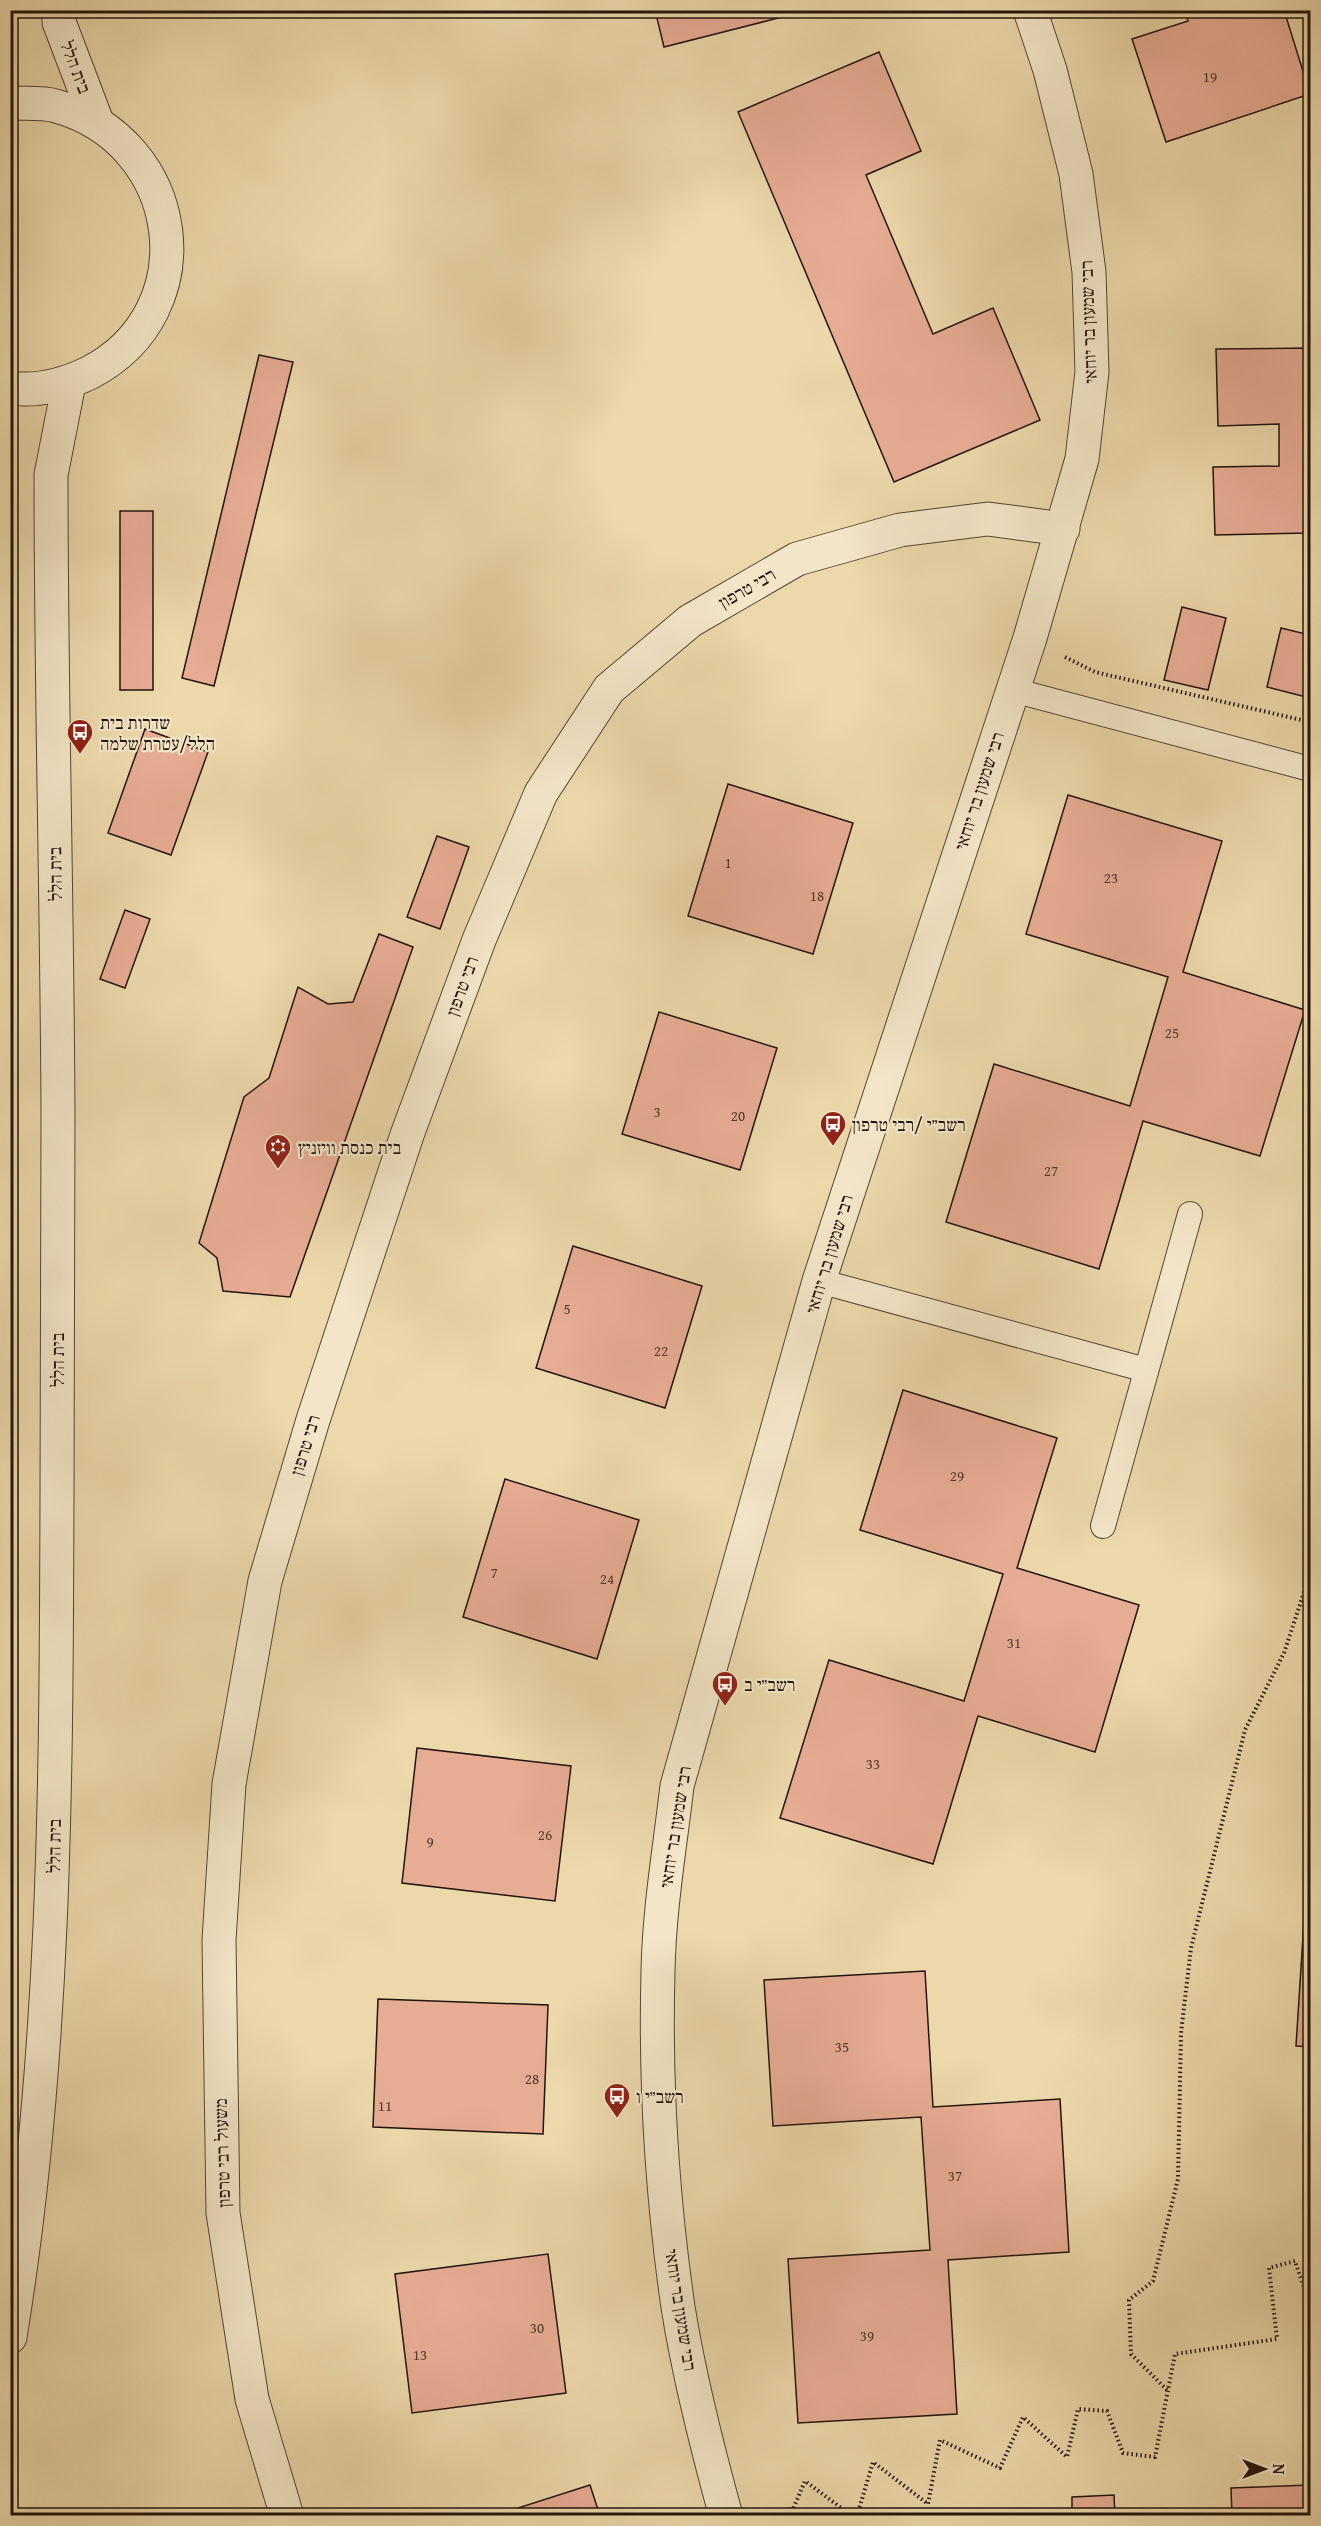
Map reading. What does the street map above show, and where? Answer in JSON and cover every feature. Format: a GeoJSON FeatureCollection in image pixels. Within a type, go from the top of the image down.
{"type":"FeatureCollection","features":[{"type":"Feature","properties":{"kind":"street","name":"בית הלל"},"geometry":{"type":"LineString","coordinates":[[59,10],[59,22],[97,122]]}},
{"type":"Feature","properties":{"kind":"street","name":"רבי שמעון בר יוחאי"},"geometry":{"type":"LineString","coordinates":[[726,2516],[697,2399],[679,2309],[658,2091],[659,1960],[677,1786],[819,1281],[1030,638],[1082,459],[1092,372],[1089,272],[1076,174],[1050,70],[1030,10]]}},
{"type":"Feature","properties":{"kind":"street"},"geometry":{"type":"LineString","coordinates":[[10,103],[54,106],[97,122],[133,153],[158,194],[167,239],[162,286],[142,328],[110,362],[69,383],[28,390],[10,388]]}},
{"type":"Feature","properties":{"kind":"street","name":"בית הלל"},"geometry":{"type":"LineString","coordinates":[[10,2337],[24,2255],[40,2095],[53,1912],[56,1765],[58,1112],[51,475],[69,383]]}},
{"type":"Feature","properties":{"kind":"street","name":"רבי טרפון"},"geometry":{"type":"LineString","coordinates":[[229,1784],[265,1581],[327,1373],[407,1135],[479,940],[540,794],[609,689],[690,621],[797,559],[900,530],[988,519],[1063,529]]}},
{"type":"Feature","properties":{"kind":"street","name":"משעול רבי טרפון"},"geometry":{"type":"LineString","coordinates":[[229,1784],[219,1940],[223,2213],[252,2399],[287,2516]]}},
{"type":"Feature","properties":{"kind":"lane"},"geometry":{"type":"LineString","coordinates":[[1012,690],[1311,769]]}},
{"type":"Feature","properties":{"kind":"lane"},"geometry":{"type":"LineString","coordinates":[[1103,1526],[1191,1214]]}},
{"type":"Feature","properties":{"kind":"lane"},"geometry":{"type":"LineString","coordinates":[[819,1281],[1146,1370]]}},
{"type":"Feature","properties":{"kind":"path"},"geometry":{"type":"LineString","coordinates":[[1030,638],[1095,672],[1311,722]]}},
{"type":"Feature","properties":{"kind":"path"},"geometry":{"type":"LineString","coordinates":[[1168,2390],[1131,2354],[1129,2300],[1154,2281],[1178,2179],[1180,2032],[1191,1948],[1245,1730],[1284,1653],[1311,1574]]}},
{"type":"Feature","properties":{"kind":"path"},"geometry":{"type":"LineString","coordinates":[[857,2516],[873,2462],[928,2504],[940,2440],[1000,2468],[1023,2417],[1067,2457],[1078,2409],[1107,2411],[1123,2453],[1155,2457],[1175,2354],[1277,2339],[1269,2268],[1295,2261],[1311,2306]]}},
{"type":"Feature","properties":{"kind":"path"},"geometry":{"type":"LineString","coordinates":[[758,2514],[793,2509],[805,2481],[852,2516]]}},
{"type":"Feature","properties":{"kind":"building"},"geometry":{"type":"Polygon","coordinates":[[[655,10],[790,10],[790,15],[664,47],[655,10]]]}},
{"type":"Feature","properties":{"kind":"building"},"geometry":{"type":"Polygon","coordinates":[[[1185,10],[1284,10],[1310,94],[1166,142],[1132,39],[1188,21],[1185,10]]]}},
{"type":"Feature","properties":{"kind":"building"},"geometry":{"type":"Polygon","coordinates":[[[879,52],[921,151],[866,175],[933,334],[993,308],[1040,420],[894,482],[738,112],[879,52]]]}},
{"type":"Feature","properties":{"kind":"building"},"geometry":{"type":"Polygon","coordinates":[[[1310,348],[1310,533],[1215,535],[1213,467],[1279,466],[1279,424],[1218,426],[1216,349],[1310,348]]]}},
{"type":"Feature","properties":{"kind":"building"},"geometry":{"type":"Polygon","coordinates":[[[259,355],[293,362],[214,686],[182,678],[259,355]]]}},
{"type":"Feature","properties":{"kind":"building"},"geometry":{"type":"Polygon","coordinates":[[[120,511],[153,511],[153,690],[120,690],[120,511]]]}},
{"type":"Feature","properties":{"kind":"building"},"geometry":{"type":"Polygon","coordinates":[[[1182,607],[1226,618],[1208,690],[1164,680],[1182,607]]]}},
{"type":"Feature","properties":{"kind":"building"},"geometry":{"type":"Polygon","coordinates":[[[1281,628],[1310,635],[1310,698],[1267,687],[1281,628]]]}},
{"type":"Feature","properties":{"kind":"building"},"geometry":{"type":"Polygon","coordinates":[[[145,729],[208,752],[171,855],[108,833],[145,729]]]}},
{"type":"Feature","properties":{"kind":"building"},"geometry":{"type":"Polygon","coordinates":[[[728,784],[853,823],[813,954],[688,916],[728,784]]]}},
{"type":"Feature","properties":{"kind":"building"},"geometry":{"type":"Polygon","coordinates":[[[1068,795],[1222,841],[1183,972],[1305,1010],[1260,1156],[1143,1121],[1099,1269],[946,1222],[994,1064],[1130,1106],[1168,977],[1026,934],[1068,795]]]}},
{"type":"Feature","properties":{"kind":"building"},"geometry":{"type":"Polygon","coordinates":[[[437,836],[469,847],[440,929],[407,917],[437,836]]]}},
{"type":"Feature","properties":{"kind":"building"},"geometry":{"type":"Polygon","coordinates":[[[125,910],[150,919],[125,988],[100,979],[125,910]]]}},
{"type":"Feature","properties":{"kind":"building","name":"בית כנסת וויזניץ"},"geometry":{"type":"Polygon","coordinates":[[[379,934],[413,947],[290,1297],[223,1291],[217,1258],[199,1243],[244,1097],[269,1078],[298,987],[328,1004],[353,1002],[379,934]]]}},
{"type":"Feature","properties":{"kind":"building"},"geometry":{"type":"Polygon","coordinates":[[[659,1012],[777,1048],[740,1170],[622,1134],[659,1012]]]}},
{"type":"Feature","properties":{"kind":"building"},"geometry":{"type":"Polygon","coordinates":[[[573,1246],[702,1286],[665,1408],[536,1368],[573,1246]]]}},
{"type":"Feature","properties":{"kind":"building"},"geometry":{"type":"Polygon","coordinates":[[[903,1390],[1057,1438],[1017,1568],[1139,1605],[1095,1752],[978,1716],[933,1864],[780,1818],[829,1660],[964,1701],[1003,1574],[860,1530],[903,1390]]]}},
{"type":"Feature","properties":{"kind":"building"},"geometry":{"type":"Polygon","coordinates":[[[505,1479],[639,1520],[597,1659],[463,1617],[505,1479]]]}},
{"type":"Feature","properties":{"kind":"building"},"geometry":{"type":"Polygon","coordinates":[[[417,1748],[571,1766],[555,1901],[402,1883],[417,1748]]]}},
{"type":"Feature","properties":{"kind":"building"},"geometry":{"type":"Polygon","coordinates":[[[1304,1921],[1310,1922],[1310,2047],[1296,2046],[1304,1921]]]}},
{"type":"Feature","properties":{"kind":"building"},"geometry":{"type":"Polygon","coordinates":[[[925,1971],[933,2107],[1060,2099],[1069,2252],[948,2260],[957,2414],[798,2423],[788,2259],[930,2250],[921,2117],[773,2126],[764,1980],[925,1971]]]}},
{"type":"Feature","properties":{"kind":"building"},"geometry":{"type":"Polygon","coordinates":[[[378,1999],[548,2005],[543,2134],[373,2127],[378,1999]]]}},
{"type":"Feature","properties":{"kind":"building"},"geometry":{"type":"Polygon","coordinates":[[[548,2254],[566,2393],[412,2413],[395,2274],[548,2254]]]}},
{"type":"Feature","properties":{"kind":"building"},"geometry":{"type":"Polygon","coordinates":[[[590,2485],[600,2516],[493,2516],[590,2485]]]}},
{"type":"Feature","properties":{"kind":"building"},"geometry":{"type":"Polygon","coordinates":[[[1310,2485],[1310,2516],[1232,2516],[1231,2488],[1310,2485]]]}},
{"type":"Feature","properties":{"kind":"building"},"geometry":{"type":"Polygon","coordinates":[[[1114,2495],[1115,2516],[1072,2516],[1072,2497],[1114,2495]]]}},
{"type":"Feature","properties":{"kind":"place","name":"שדרות בית הלל/עטרת שלמה"},"geometry":{"type":"Point","coordinates":[80,755]}},
{"type":"Feature","properties":{"kind":"place","name":"רשב״י /רבי טרפון"},"geometry":{"type":"Point","coordinates":[833,1147]}},
{"type":"Feature","properties":{"kind":"place","name":"בית כנסת וויזניץ"},"geometry":{"type":"Point","coordinates":[278,1170]}},
{"type":"Feature","properties":{"kind":"place","name":"רשב״י ב"},"geometry":{"type":"Point","coordinates":[725,1707]}},
{"type":"Feature","properties":{"kind":"place","name":"רשב״י ו"},"geometry":{"type":"Point","coordinates":[617,2119]}}]}
